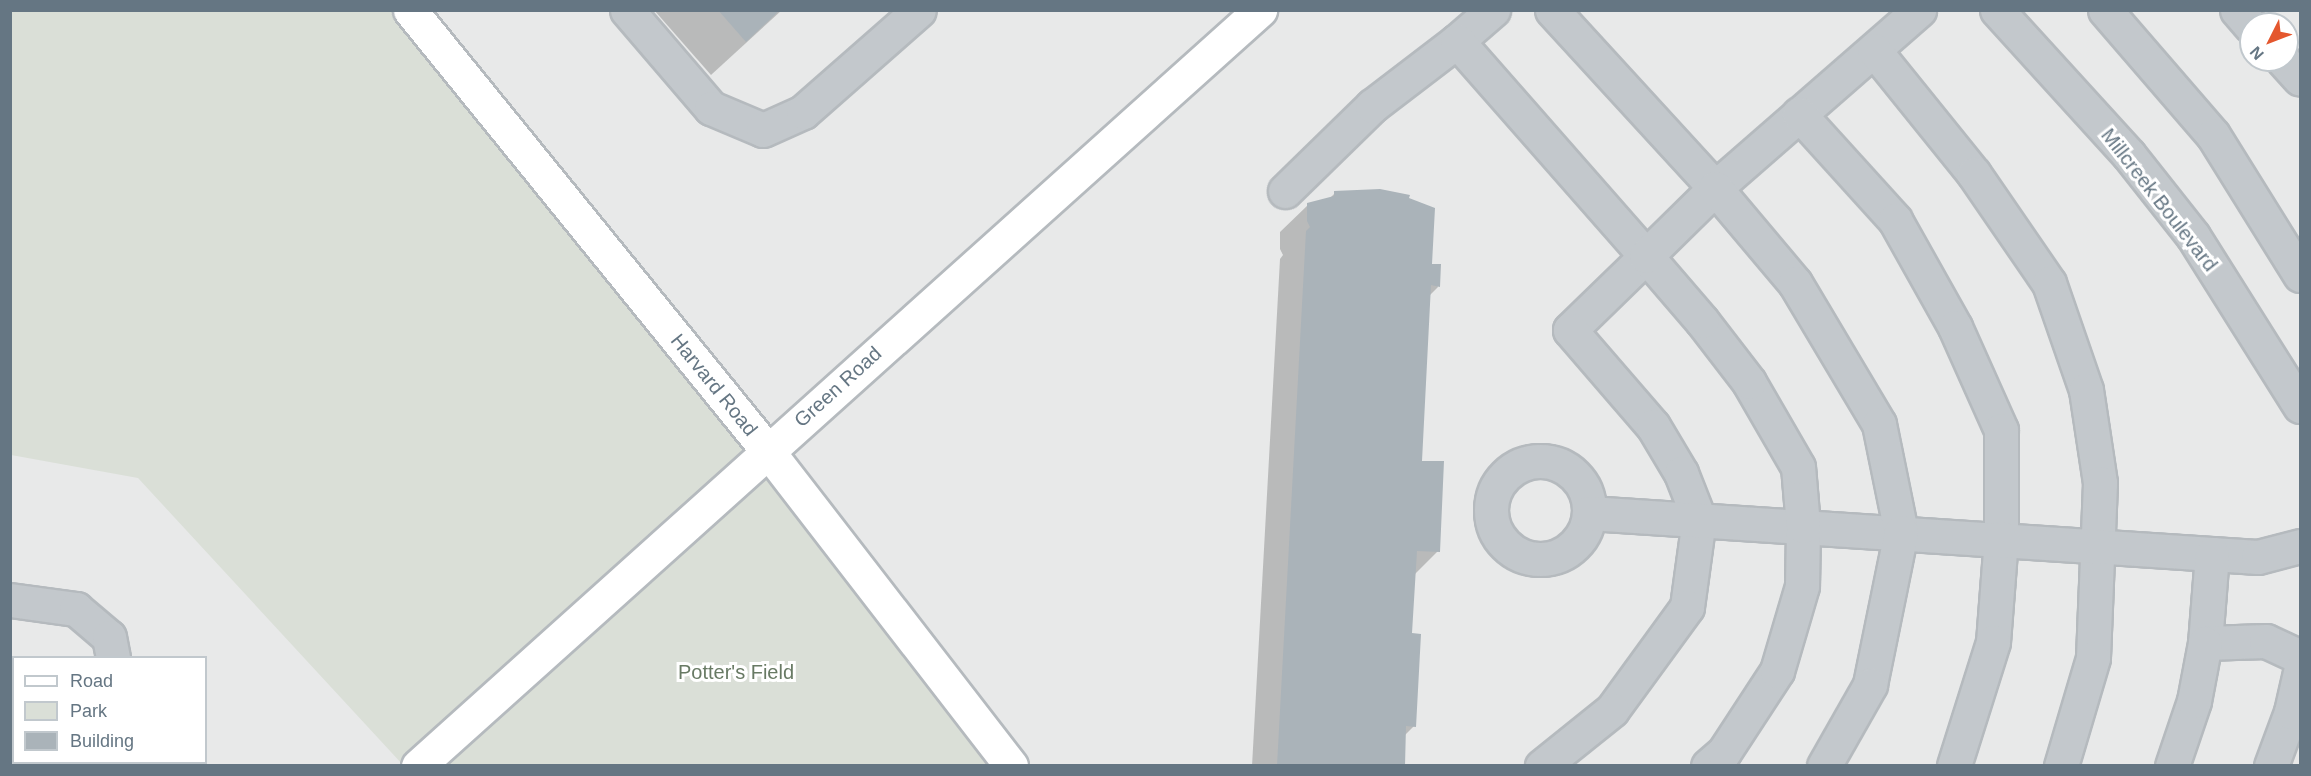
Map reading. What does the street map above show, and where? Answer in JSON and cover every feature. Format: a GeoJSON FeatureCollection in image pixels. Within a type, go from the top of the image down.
{"type":"FeatureCollection","features":[{"type":"Feature","properties":{"kind":"main road","name":"Harvard Road"},"geometry":{"type":"LineString","coordinates":[[410,10],[767,450],[1011,765]]}},
{"type":"Feature","properties":{"kind":"main road","name":"Green Road"},"geometry":{"type":"LineString","coordinates":[[418,765],[1260,10]]}},
{"type":"Feature","properties":{"kind":"street"},"geometry":{"type":"LineString","coordinates":[[627,10],[711,108],[763,130],[803,112],[919,10]]}},
{"type":"Feature","properties":{"kind":"street"},"geometry":{"type":"LineString","coordinates":[[1285,191],[1372,106],[1456,42],[1493,10]]}},
{"type":"Feature","properties":{"kind":"street"},"geometry":{"type":"LineString","coordinates":[[1552,10],[1715,188],[1795,283],[1879,424],[1901,532],[1870,685],[1824,765]]}},
{"type":"Feature","properties":{"kind":"street"},"geometry":{"type":"LineString","coordinates":[[1542,765],[1612,710],[1687,607],[1700,519],[1682,473],[1653,426],[1570,330],[1715,188],[1919,10]]}},
{"type":"Feature","properties":{"kind":"street","name":"Millcreek Boulevard"},"geometry":{"type":"LineString","coordinates":[[1997,10],[2129,155],[2193,237],[2301,406]]}},
{"type":"Feature","properties":{"kind":"street"},"geometry":{"type":"LineString","coordinates":[[2105,10],[2214,135],[2301,274]]}},
{"type":"Feature","properties":{"kind":"street"},"geometry":{"type":"LineString","coordinates":[[1456,42],[1702,321],[1749,382],[1798,467],[1803,526],[1802,586],[1778,671],[1724,752],[1708,765]]}},
{"type":"Feature","properties":{"kind":"street"},"geometry":{"type":"LineString","coordinates":[[1874,50],[1974,174],[2049,283],[2086,390],[2100,483],[2093,658],[2061,765]]}},
{"type":"Feature","properties":{"kind":"street"},"geometry":{"type":"LineString","coordinates":[[1800,114],[1895,220],[1955,327],[2001,430],[2001,538],[1993,642],[1954,765]]}},
{"type":"Feature","properties":{"kind":"street"},"geometry":{"type":"LineString","coordinates":[[1589,513],[2001,538],[2258,557],[2301,546]]}},
{"type":"Feature","properties":{"kind":"street"},"geometry":{"type":"LineString","coordinates":[[2172,765],[2194,701],[2205,643],[2212,554]]}},
{"type":"Feature","properties":{"kind":"street"},"geometry":{"type":"LineString","coordinates":[[10,600],[76,609],[109,638],[113,656]]}},
{"type":"Feature","properties":{"kind":"street"},"geometry":{"type":"LineString","coordinates":[[2205,643],[2266,641],[2301,657]]}},
{"type":"Feature","properties":{"kind":"street"},"geometry":{"type":"LineString","coordinates":[[2271,765],[2291,712],[2301,672]]}},
{"type":"Feature","properties":{"kind":"shaded area"},"geometry":{"type":"Polygon","coordinates":[[[10,11],[2300,11],[2300,765],[11,765],[10,11]]]}},
{"type":"Feature","properties":{"kind":"green space","name":"Potter's Field"},"geometry":{"type":"Polygon","coordinates":[[[10,11],[410,11],[1015,765],[403,765],[138,478],[11,455],[10,11]]]}},
{"type":"Feature","properties":{"kind":"building"},"geometry":{"type":"Polygon","coordinates":[[[718,10],[780,10],[746,42],[718,10]]]}},
{"type":"Feature","properties":{"kind":"building"},"geometry":{"type":"Polygon","coordinates":[[[1380,189],[1410,195],[1409,198],[1435,208],[1432,264],[1441,264],[1440,287],[1431,285],[1422,461],[1444,461],[1440,552],[1417,551],[1412,633],[1421,634],[1416,727],[1406,726],[1405,766],[1277,766],[1306,231],[1310,227],[1307,221],[1307,203],[1334,196],[1334,191],[1380,189]]]}}]}
